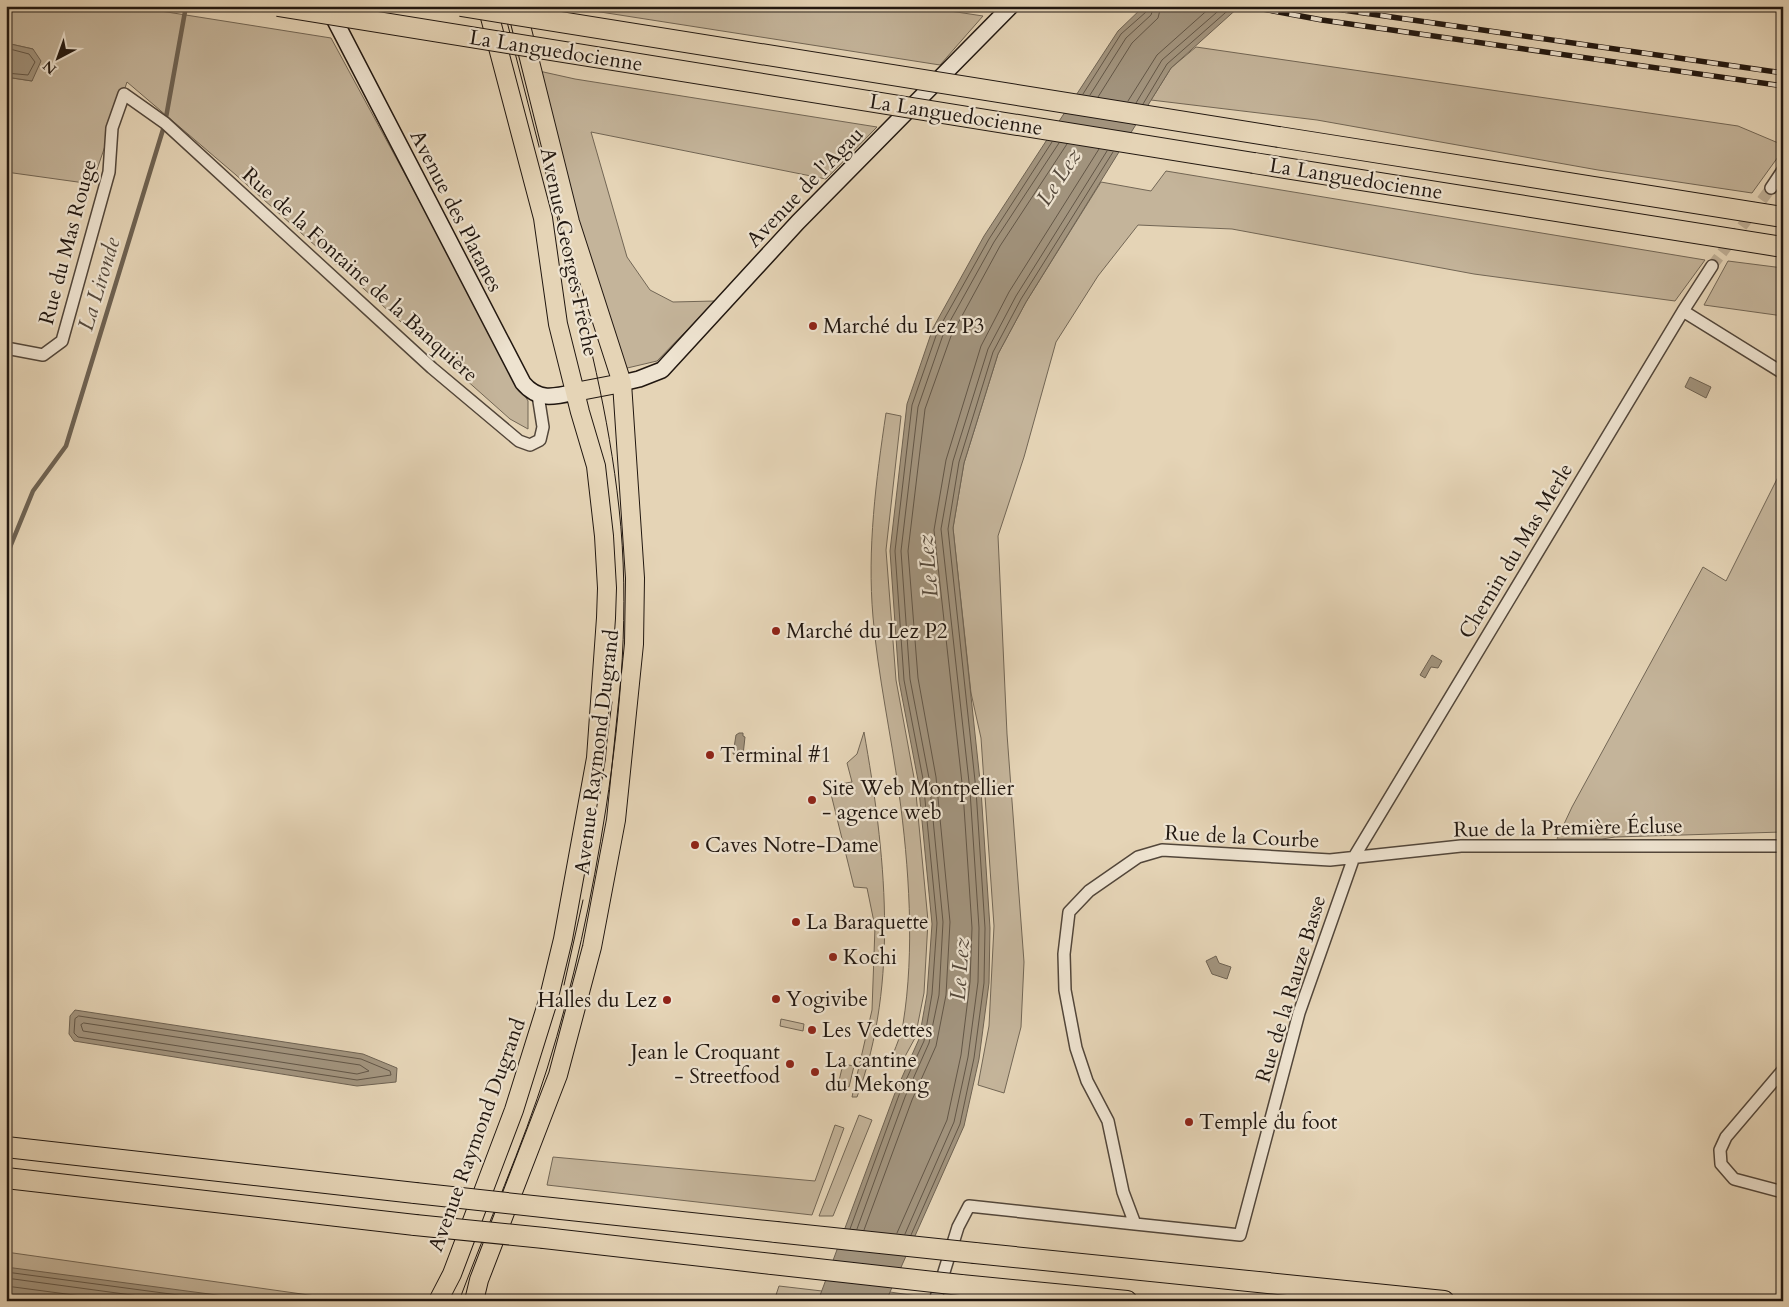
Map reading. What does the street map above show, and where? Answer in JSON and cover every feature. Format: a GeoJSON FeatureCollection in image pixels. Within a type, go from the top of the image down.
{"type":"FeatureCollection","features":[{"type":"Feature","properties":{"kind":"highway","name":"La Languedocienne"},"geometry":{"type":"LineString","coordinates":[[278,6],[1783,247]]}},
{"type":"Feature","properties":{"kind":"highway","name":"La Languedocienne"},"geometry":{"type":"LineString","coordinates":[[461,6],[1783,217]]}},
{"type":"Feature","properties":{"kind":"highway"},"geometry":{"type":"LineString","coordinates":[[6,1147],[561,1209],[1444,1301]]}},
{"type":"Feature","properties":{"kind":"highway"},"geometry":{"type":"LineString","coordinates":[[6,1178],[961,1285],[1127,1301]]}},
{"type":"Feature","properties":{"kind":"main road","name":"Avenue Georges Frêche"},"geometry":{"type":"LineString","coordinates":[[487,6],[543,218],[558,324],[596,466],[604,536]]}},
{"type":"Feature","properties":{"kind":"main road","name":"Avenue Georges Frêche"},"geometry":{"type":"LineString","coordinates":[[516,6],[570,222],[622,383],[635,578]]}},
{"type":"Feature","properties":{"kind":"main road","name":"Avenue Georges Frêche"},"geometry":{"type":"LineString","coordinates":[[575,392],[622,383]]}},
{"type":"Feature","properties":{"kind":"main road","name":"Avenue Raymond Dugrand"},"geometry":{"type":"LineString","coordinates":[[438,1301],[452,1274],[514,1110],[548,1002],[563,939],[596,758],[606,618],[607,588],[604,536]]}},
{"type":"Feature","properties":{"kind":"main road","name":"Avenue Raymond Dugrand"},"geometry":{"type":"LineString","coordinates":[[474,1301],[479,1280],[558,1075],[594,939],[616,820],[630,698],[634,644],[635,578]]}},
{"type":"Feature","properties":{"kind":"street","name":"Avenue des Platanes"},"geometry":{"type":"LineString","coordinates":[[327,6],[523,383],[538,395]]}},
{"type":"Feature","properties":{"kind":"street","name":"Avenue de l'Agau"},"geometry":{"type":"LineString","coordinates":[[622,383],[662,370],[798,222],[1011,6]]}},
{"type":"Feature","properties":{"kind":"street","name":"Rue de la Fontaine de la Banquière"},"geometry":{"type":"LineString","coordinates":[[124,94],[165,123],[432,368],[519,441],[530,445],[540,440],[543,427],[538,395]]}},
{"type":"Feature","properties":{"kind":"street","name":"Rue du Mas Rouge"},"geometry":{"type":"LineString","coordinates":[[6,348],[43,355],[62,342],[109,172],[112,128],[124,94]]}},
{"type":"Feature","properties":{"kind":"street"},"geometry":{"type":"LineString","coordinates":[[1771,188],[1783,170]]}},
{"type":"Feature","properties":{"kind":"street","name":"Chemin du Mas Merle"},"geometry":{"type":"LineString","coordinates":[[1354,857],[1683,310],[1712,266]]}},
{"type":"Feature","properties":{"kind":"street"},"geometry":{"type":"LineString","coordinates":[[1683,310],[1783,373]]}},
{"type":"Feature","properties":{"kind":"street"},"geometry":{"type":"LineString","coordinates":[[538,395],[545,398],[575,392]]}},
{"type":"Feature","properties":{"kind":"street","name":"Rue de la Première Écluse"},"geometry":{"type":"LineString","coordinates":[[1354,857],[1471,846],[1783,846]]}},
{"type":"Feature","properties":{"kind":"street","name":"Rue de la Courbe"},"geometry":{"type":"LineString","coordinates":[[1135,1224],[1123,1192],[1108,1121],[1088,1080],[1069,1022],[1065,990],[1064,954],[1069,912],[1089,891],[1112,874],[1138,857],[1151,852],[1218,852],[1330,860],[1354,857]]}},
{"type":"Feature","properties":{"kind":"street","name":"Rue de la Rauze Basse"},"geometry":{"type":"LineString","coordinates":[[1135,1224],[1240,1235],[1300,1013],[1354,857]]}},
{"type":"Feature","properties":{"kind":"street"},"geometry":{"type":"LineString","coordinates":[[1783,1070],[1726,1137],[1720,1150],[1721,1164],[1734,1179],[1783,1192]]}},
{"type":"Feature","properties":{"kind":"street"},"geometry":{"type":"LineString","coordinates":[[935,1301],[958,1227],[970,1206],[1135,1224]]}},
{"type":"Feature","properties":{"kind":"shaded area"},"geometry":{"type":"Polygon","coordinates":[[[6,6],[129,6],[331,38],[528,401],[528,429],[510,419],[236,175],[127,82],[92,184],[6,172],[6,77],[32,81],[33,49],[6,43],[6,6]]]}},
{"type":"Feature","properties":{"kind":"shaded area"},"geometry":{"type":"Polygon","coordinates":[[[562,6],[917,6],[983,16],[940,65],[562,6]]]}},
{"type":"Feature","properties":{"kind":"shaded area"},"geometry":{"type":"Polygon","coordinates":[[[1196,47],[1738,126],[1783,145],[1783,150],[1752,193],[1598,170],[1317,120],[1151,100],[1171,68],[1196,47]]]}},
{"type":"Feature","properties":{"kind":"shaded area"},"geometry":{"type":"Polygon","coordinates":[[[539,71],[575,79],[877,127],[826,179],[591,132],[627,257],[650,290],[673,302],[715,301],[657,361],[623,369],[571,206],[539,71]]]}},
{"type":"Feature","properties":{"kind":"shaded area"},"geometry":{"type":"Polygon","coordinates":[[[1166,171],[1705,260],[1675,301],[1474,274],[1232,229],[1138,225],[1098,276],[1056,342],[1024,457],[998,536],[1007,734],[1024,962],[1021,1027],[1004,1093],[978,1085],[989,1026],[994,926],[981,738],[971,693],[953,528],[964,463],[998,354],[1026,302],[1101,182],[1151,191],[1166,171]]]}},
{"type":"Feature","properties":{"kind":"shaded area"},"geometry":{"type":"Polygon","coordinates":[[[1728,261],[1783,268],[1783,316],[1704,305],[1728,261]]]}},
{"type":"Feature","properties":{"kind":"shaded area"},"geometry":{"type":"Polygon","coordinates":[[[886,413],[901,416],[886,550],[896,680],[915,783],[928,921],[924,993],[915,1038],[902,1062],[891,1060],[902,1028],[907,996],[910,938],[908,879],[899,793],[875,639],[871,591],[874,515],[886,413]]]}},
{"type":"Feature","properties":{"kind":"shaded area"},"geometry":{"type":"Polygon","coordinates":[[[1783,467],[1783,832],[1557,839],[1572,807],[1703,567],[1726,581],[1783,467]]]}},
{"type":"Feature","properties":{"kind":"shaded area"},"geometry":{"type":"Polygon","coordinates":[[[864,732],[878,823],[882,869],[884,962],[879,1008],[871,1053],[857,1097],[852,1097],[872,1010],[875,927],[867,888],[854,887],[829,786],[852,782],[847,763],[857,754],[864,732]]]}},
{"type":"Feature","properties":{"kind":"shaded area"},"geometry":{"type":"Polygon","coordinates":[[[781,1019],[804,1024],[803,1031],[780,1026],[781,1019]]]}},
{"type":"Feature","properties":{"kind":"shaded area"},"geometry":{"type":"Polygon","coordinates":[[[843,1064],[854,1066],[849,1087],[838,1085],[843,1064]]]}},
{"type":"Feature","properties":{"kind":"shaded area"},"geometry":{"type":"Polygon","coordinates":[[[859,1115],[872,1120],[833,1216],[819,1216],[859,1115]]]}},
{"type":"Feature","properties":{"kind":"shaded area"},"geometry":{"type":"Polygon","coordinates":[[[835,1125],[844,1128],[812,1215],[547,1185],[553,1157],[815,1181],[835,1125]]]}},
{"type":"Feature","properties":{"kind":"shaded area"},"geometry":{"type":"Polygon","coordinates":[[[6,1252],[351,1301],[6,1301],[6,1252]]]}},
{"type":"Feature","properties":{"kind":"shaded area"},"geometry":{"type":"Polygon","coordinates":[[[779,1286],[822,1291],[818,1301],[774,1301],[779,1286]]]}},
{"type":"Feature","properties":{"kind":"shaded area"},"geometry":{"type":"Polygon","coordinates":[[[890,1292],[924,1297],[926,1301],[886,1301],[890,1292]]]}},
{"type":"Feature","properties":{"kind":"water","name":"Le Lez"},"geometry":{"type":"Polygon","coordinates":[[[1144,6],[1240,6],[1171,68],[1026,302],[998,354],[964,463],[953,528],[981,790],[990,928],[989,983],[979,1059],[964,1126],[886,1301],[818,1301],[895,1093],[919,1039],[927,994],[932,924],[918,780],[899,681],[890,551],[907,404],[933,328],[984,236],[1118,31],[1144,6]]]}},
{"type":"Feature","properties":{"kind":"water"},"geometry":{"type":"Polygon","coordinates":[[[6,43],[33,49],[41,61],[32,81],[6,77],[6,43]]]}},
{"type":"Feature","properties":{"kind":"water"},"geometry":{"type":"Polygon","coordinates":[[[1690,377],[1711,387],[1706,398],[1685,387],[1690,377]]]}},
{"type":"Feature","properties":{"kind":"water"},"geometry":{"type":"Polygon","coordinates":[[[1432,655],[1442,661],[1438,668],[1431,667],[1425,678],[1420,675],[1432,655]]]}},
{"type":"Feature","properties":{"kind":"water"},"geometry":{"type":"Polygon","coordinates":[[[743,733],[745,737],[743,755],[733,754],[736,735],[743,733]]]}},
{"type":"Feature","properties":{"kind":"water"},"geometry":{"type":"Polygon","coordinates":[[[1216,956],[1219,963],[1231,967],[1227,979],[1212,974],[1206,961],[1216,956]]]}},
{"type":"Feature","properties":{"kind":"water"},"geometry":{"type":"Polygon","coordinates":[[[75,1010],[363,1054],[397,1068],[396,1082],[357,1086],[74,1041],[69,1034],[70,1016],[75,1010]]]}},
{"type":"Feature","properties":{"kind":"water"},"geometry":{"type":"Polygon","coordinates":[[[6,1267],[262,1301],[6,1301],[6,1267]]]}},
{"type":"Feature","properties":{"kind":"waterway","name":"La Lironde"},"geometry":{"type":"LineString","coordinates":[[6,557],[33,491],[66,446],[165,123],[186,6]]}},
{"type":"Feature","properties":{"kind":"tunnel"},"geometry":{"type":"LineString","coordinates":[[1712,266],[1771,188]]}},
{"type":"Feature","properties":{"kind":"tram line"},"geometry":{"type":"LineString","coordinates":[[459,1301],[516,1157],[537,1098],[557,1037],[574,972],[595,874],[606,808],[620,696],[624,621],[624,583],[619,508],[603,406],[580,306],[503,6]]}},
{"type":"Feature","properties":{"kind":"tram line"},"geometry":{"type":"LineString","coordinates":[[600,794],[612,702]]}},
{"type":"Feature","properties":{"kind":"tram line"},"geometry":{"type":"LineString","coordinates":[[564,985],[583,900]]}},
{"type":"Feature","properties":{"kind":"railway"},"geometry":{"type":"LineString","coordinates":[[1246,6],[1322,20],[1783,86]]}},
{"type":"Feature","properties":{"kind":"railway"},"geometry":{"type":"LineString","coordinates":[[1315,6],[1783,73]]}},
{"type":"Feature","properties":{"kind":"place","name":"Marché du Lez P3"},"geometry":{"type":"Point","coordinates":[813,326]}},
{"type":"Feature","properties":{"kind":"place","name":"Marché du Lez P2"},"geometry":{"type":"Point","coordinates":[776,631]}},
{"type":"Feature","properties":{"kind":"place","name":"Terminal #1"},"geometry":{"type":"Point","coordinates":[710,755]}},
{"type":"Feature","properties":{"kind":"place","name":"Site Web Montpellier - agence web"},"geometry":{"type":"Point","coordinates":[812,800]}},
{"type":"Feature","properties":{"kind":"place","name":"Caves Notre-Dame"},"geometry":{"type":"Point","coordinates":[695,845]}},
{"type":"Feature","properties":{"kind":"place","name":"La Baraquette"},"geometry":{"type":"Point","coordinates":[796,922]}},
{"type":"Feature","properties":{"kind":"place","name":"Kochi"},"geometry":{"type":"Point","coordinates":[833,957]}},
{"type":"Feature","properties":{"kind":"place","name":"Yogivibe"},"geometry":{"type":"Point","coordinates":[776,999]}},
{"type":"Feature","properties":{"kind":"place","name":"Halles du Lez"},"geometry":{"type":"Point","coordinates":[667,1000]}},
{"type":"Feature","properties":{"kind":"place","name":"Les Vedettes"},"geometry":{"type":"Point","coordinates":[812,1030]}},
{"type":"Feature","properties":{"kind":"place","name":"Jean le Croquant - Streetfood"},"geometry":{"type":"Point","coordinates":[790,1064]}},
{"type":"Feature","properties":{"kind":"place","name":"La cantine du Mekong"},"geometry":{"type":"Point","coordinates":[815,1072]}},
{"type":"Feature","properties":{"kind":"place","name":"Temple du foot"},"geometry":{"type":"Point","coordinates":[1189,1122]}}]}
